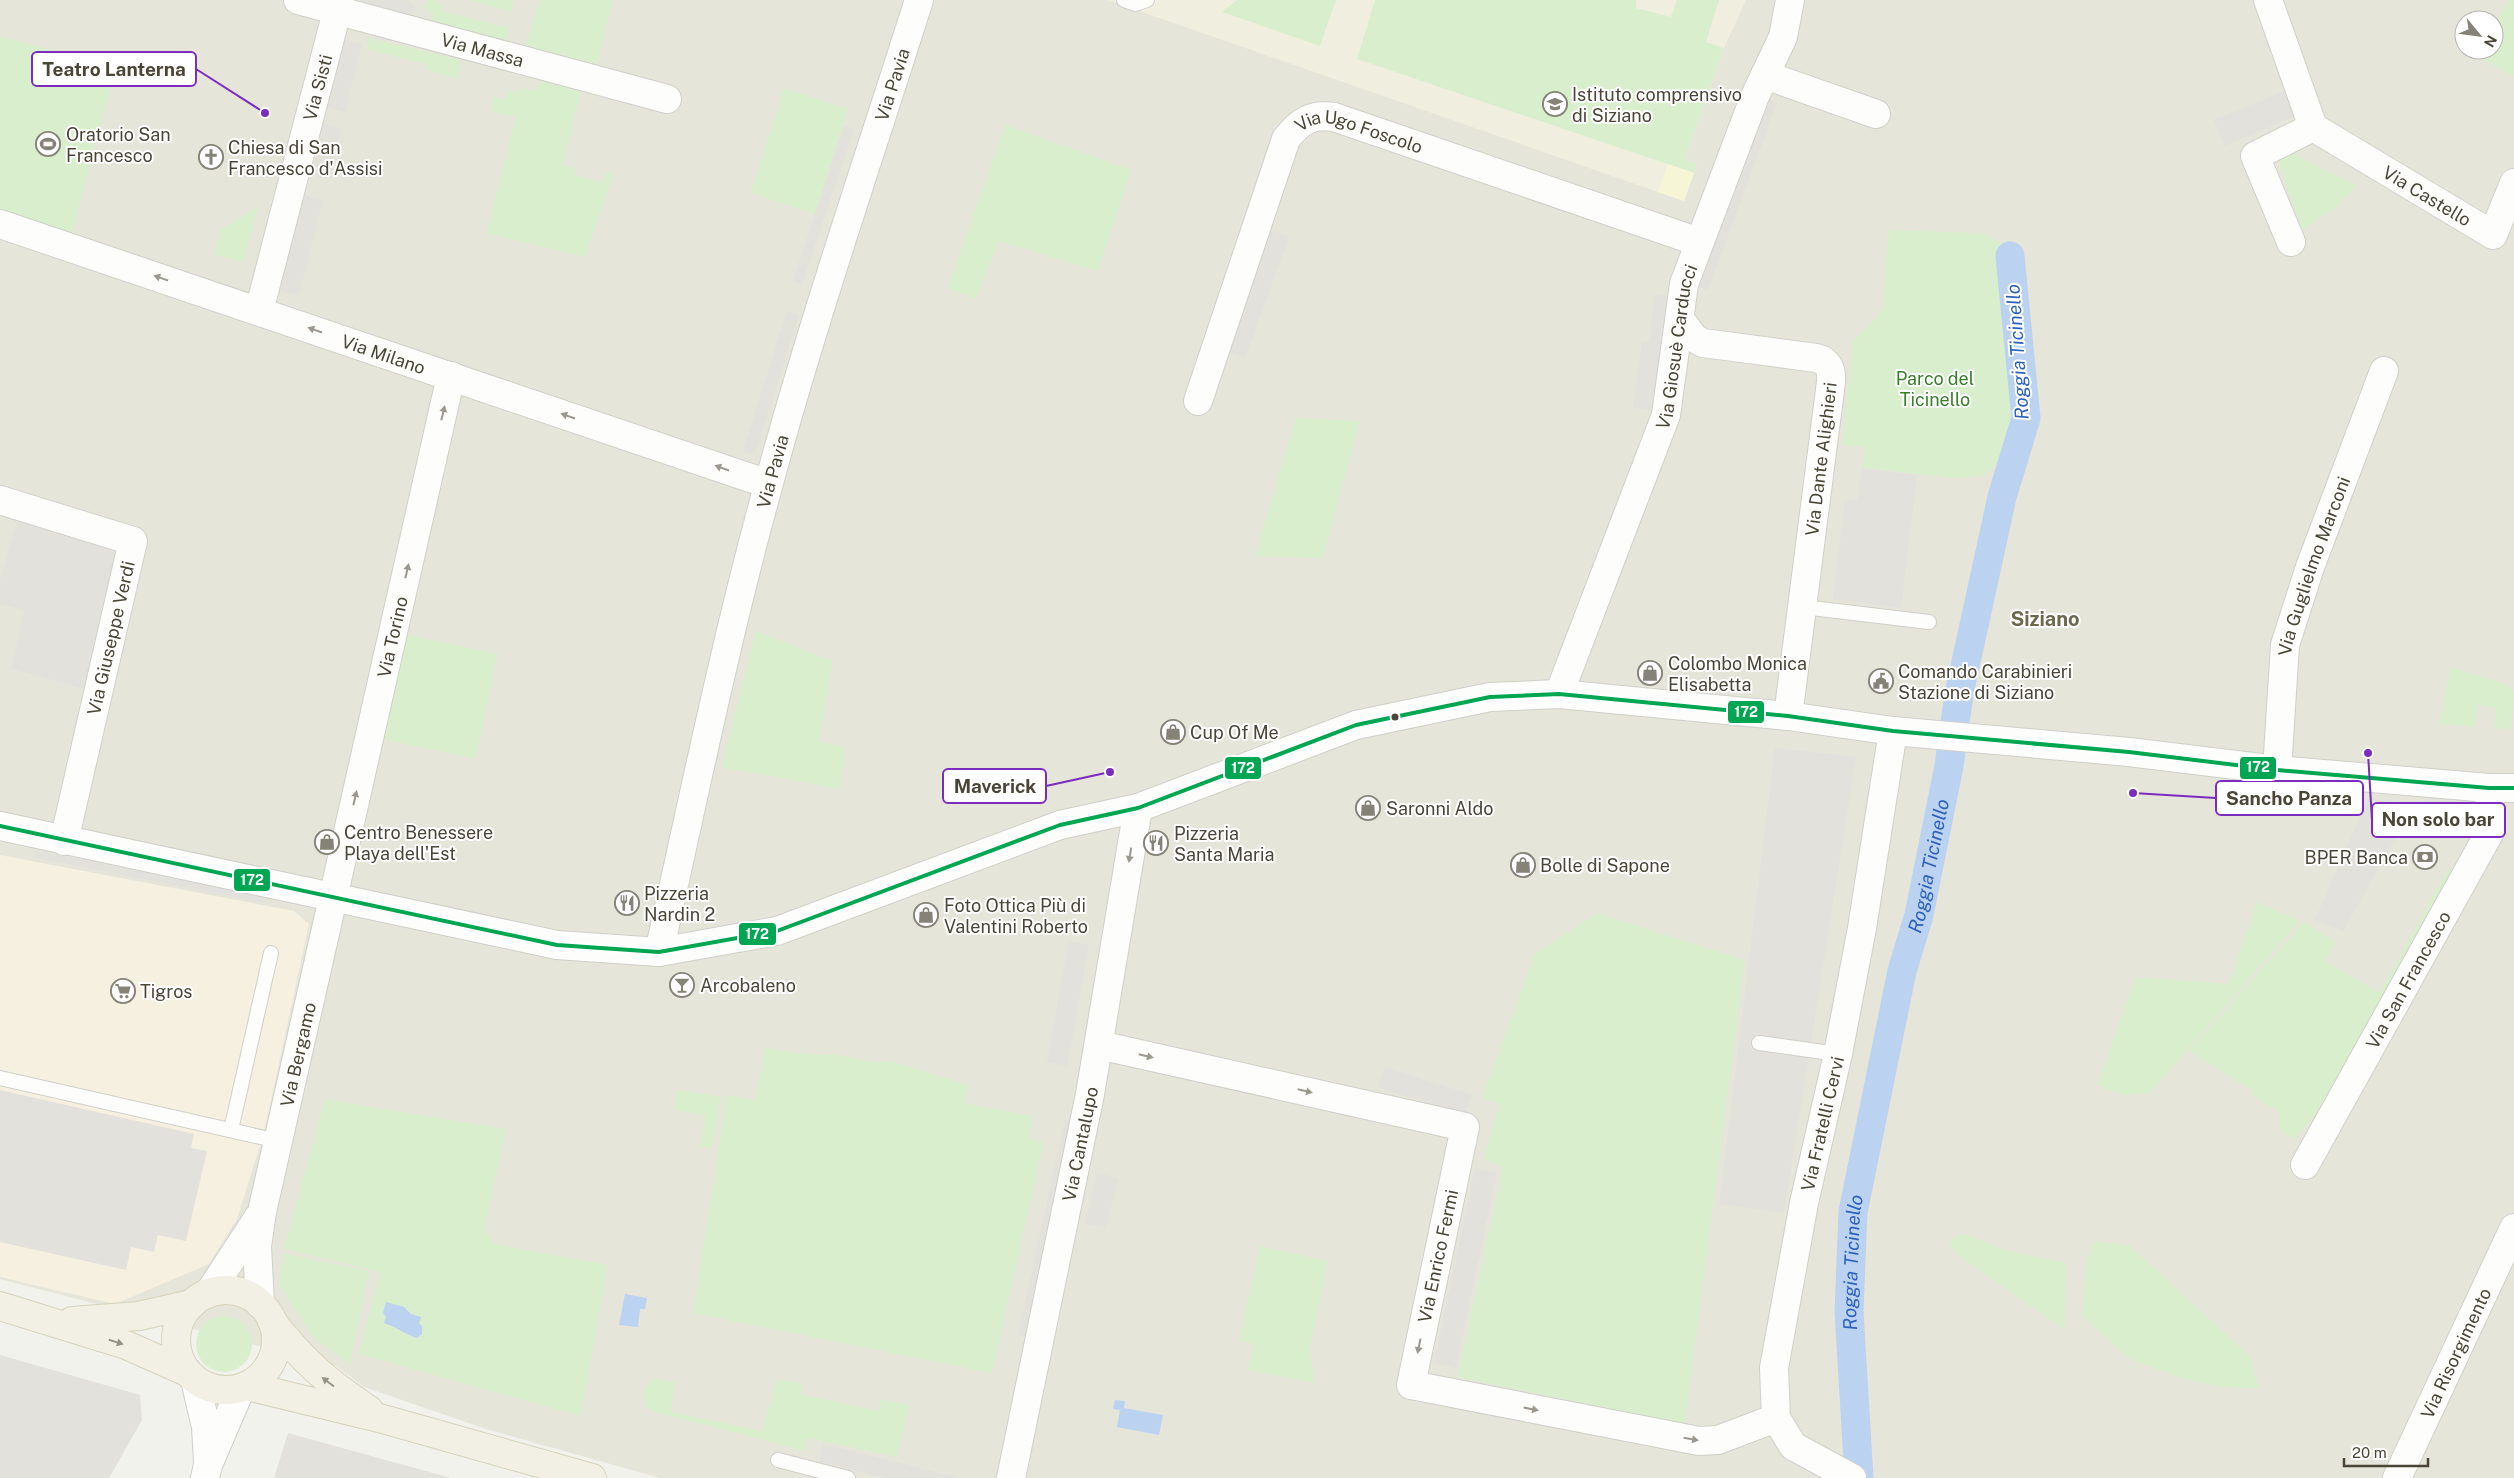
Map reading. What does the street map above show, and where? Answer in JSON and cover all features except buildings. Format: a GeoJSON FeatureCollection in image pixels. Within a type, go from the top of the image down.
{"type":"FeatureCollection","features":[{"type":"Feature","properties":{"kind":"main road"},"geometry":{"type":"LineString","coordinates":[[53,1322],[130,1317],[236,1291],[249,1296],[266,1313],[296,1353],[327,1381],[383,1419]]}},
{"type":"Feature","properties":{"kind":"main road"},"geometry":{"type":"LineString","coordinates":[[191,1376],[180,1359],[176,1345],[177,1329],[182,1316],[200,1299]]}},
{"type":"Feature","properties":{"kind":"main road"},"geometry":{"type":"LineString","coordinates":[[0,1306],[126,1345],[191,1376],[210,1388],[226,1390],[244,1387],[383,1419],[592,1478]]}},
{"type":"Feature","properties":{"kind":"main road"},"geometry":{"type":"LineString","coordinates":[[244,1387],[262,1375],[272,1359],[276,1340],[266,1313]]}},
{"type":"Feature","properties":{"kind":"street","name":"Via Massa"},"geometry":{"type":"LineString","coordinates":[[298,0],[339,5],[667,98]]}},
{"type":"Feature","properties":{"kind":"street","name":"Via Pavia"},"geometry":{"type":"LineString","coordinates":[[659,952],[721,673],[768,484],[819,310],[919,0]]}},
{"type":"Feature","properties":{"kind":"street","name":"Via Giosuè Carducci"},"geometry":{"type":"LineString","coordinates":[[1559,694],[1666,415],[1684,284],[1765,75],[1783,37],[1790,0]]}},
{"type":"Feature","properties":{"kind":"street"},"geometry":{"type":"LineString","coordinates":[[2268,0],[2314,127],[2255,156],[2291,242]]}},
{"type":"Feature","properties":{"kind":"street","name":"Via Sisti"},"geometry":{"type":"LineString","coordinates":[[260,311],[339,5]]}},
{"type":"Feature","properties":{"kind":"street"},"geometry":{"type":"LineString","coordinates":[[1765,75],[1876,114]]}},
{"type":"Feature","properties":{"kind":"street","name":"Via Ugo Foscolo"},"geometry":{"type":"LineString","coordinates":[[1198,401],[1286,139],[1298,124],[1308,118],[1334,117],[1699,242]]}},
{"type":"Feature","properties":{"kind":"street","name":"Via Castello"},"geometry":{"type":"LineString","coordinates":[[2314,127],[2493,235],[2514,183]]}},
{"type":"Feature","properties":{"kind":"street","name":"Via Milano"},"geometry":{"type":"LineString","coordinates":[[0,224],[768,484]]}},
{"type":"Feature","properties":{"kind":"street","name":"Via Dante Alighieri"},"geometry":{"type":"LineString","coordinates":[[1680,318],[1694,338],[1703,343],[1816,358],[1825,361],[1830,368],[1831,382],[1788,716]]}},
{"type":"Feature","properties":{"kind":"street","name":"Via Guglielmo Marconi"},"geometry":{"type":"LineString","coordinates":[[2277,770],[2285,644],[2310,566],[2384,371]]}},
{"type":"Feature","properties":{"kind":"street","name":"Via Torino"},"geometry":{"type":"LineString","coordinates":[[332,897],[452,376]]}},
{"type":"Feature","properties":{"kind":"street","name":"Via Giuseppe Verdi"},"geometry":{"type":"LineString","coordinates":[[0,500],[133,541],[64,841]]}},
{"type":"Feature","properties":{"kind":"street"},"geometry":{"type":"LineString","coordinates":[[0,826],[557,945],[659,952],[777,930],[1060,825],[1138,808],[1356,725],[1490,696],[1559,694],[1788,716],[1893,731],[2007,740],[2277,770],[2502,788]]}},
{"type":"Feature","properties":{"kind":"street","name":"Via Fratelli Cervi"},"geometry":{"type":"LineString","coordinates":[[1851,1478],[1793,1446],[1776,1418],[1774,1368],[1804,1203],[1838,1054],[1862,928],[1893,731]]}},
{"type":"Feature","properties":{"kind":"street","name":"Via San Francesco"},"geometry":{"type":"LineString","coordinates":[[2305,1165],[2491,830],[2502,788]]}},
{"type":"Feature","properties":{"kind":"street","name":"Via Cantalupo"},"geometry":{"type":"LineString","coordinates":[[1012,1478],[1098,1045],[1138,808]]}},
{"type":"Feature","properties":{"kind":"street","name":"Via Bergamo"},"geometry":{"type":"LineString","coordinates":[[266,1313],[257,1246],[262,1212],[332,897]]}},
{"type":"Feature","properties":{"kind":"street","name":"Via Enrico Fermi"},"geometry":{"type":"LineString","coordinates":[[1098,1045],[1465,1127],[1411,1385],[1699,1440],[1718,1440],[1776,1418]]}},
{"type":"Feature","properties":{"kind":"street","name":"Via Bergamo"},"geometry":{"type":"LineString","coordinates":[[200,1299],[262,1212]]}},
{"type":"Feature","properties":{"kind":"street","name":"Via Risorgimento"},"geometry":{"type":"LineString","coordinates":[[2397,1478],[2514,1228]]}},
{"type":"Feature","properties":{"kind":"street"},"geometry":{"type":"LineString","coordinates":[[191,1376],[206,1427],[207,1471]]}},
{"type":"Feature","properties":{"kind":"street"},"geometry":{"type":"LineString","coordinates":[[207,1471],[244,1387]]}},
{"type":"Feature","properties":{"kind":"lane"},"geometry":{"type":"LineString","coordinates":[[1124,0],[1135,4],[1147,0]]}},
{"type":"Feature","properties":{"kind":"lane"},"geometry":{"type":"LineString","coordinates":[[1803,606],[1929,622]]}},
{"type":"Feature","properties":{"kind":"lane"},"geometry":{"type":"LineString","coordinates":[[231,1130],[271,953]]}},
{"type":"Feature","properties":{"kind":"lane"},"geometry":{"type":"LineString","coordinates":[[1759,1043],[1838,1054]]}},
{"type":"Feature","properties":{"kind":"lane"},"geometry":{"type":"LineString","coordinates":[[0,1078],[278,1141]]}},
{"type":"Feature","properties":{"kind":"lane"},"geometry":{"type":"LineString","coordinates":[[778,1460],[848,1478]]}},
{"type":"Feature","properties":{"kind":"shaded area"},"geometry":{"type":"Polygon","coordinates":[[[0,0],[2514,0],[2514,1478],[660,1478],[486,1429],[364,1387],[336,1366],[0,1279],[0,0]]]}},
{"type":"Feature","properties":{"kind":"shaded area"},"geometry":{"type":"Polygon","coordinates":[[[360,0],[408,0],[416,8],[404,19],[367,5],[360,0]]]}},
{"type":"Feature","properties":{"kind":"shaded area","name":"Istituto comprensivo di Siziano"},"geometry":{"type":"Polygon","coordinates":[[[1108,0],[1746,0],[1724,48],[1685,159],[1697,164],[1684,201],[1108,0]]]}},
{"type":"Feature","properties":{"kind":"shaded area"},"geometry":{"type":"Polygon","coordinates":[[[340,38],[362,44],[345,112],[323,106],[340,38]]]}},
{"type":"Feature","properties":{"kind":"shaded area"},"geometry":{"type":"Polygon","coordinates":[[[2284,91],[2295,116],[2225,146],[2214,120],[2284,91]]]}},
{"type":"Feature","properties":{"kind":"shaded area"},"geometry":{"type":"Polygon","coordinates":[[[1766,98],[1777,103],[1708,290],[1697,286],[1766,98]]]}},
{"type":"Feature","properties":{"kind":"shaded area"},"geometry":{"type":"Polygon","coordinates":[[[324,123],[341,128],[328,179],[311,175],[324,123]]]}},
{"type":"Feature","properties":{"kind":"shaded area"},"geometry":{"type":"Polygon","coordinates":[[[844,126],[854,129],[802,284],[793,281],[844,126]]]}},
{"type":"Feature","properties":{"kind":"shaded area"},"geometry":{"type":"Polygon","coordinates":[[[304,195],[323,200],[299,296],[280,291],[304,195]]]}},
{"type":"Feature","properties":{"kind":"shaded area"},"geometry":{"type":"Polygon","coordinates":[[[1266,228],[1289,237],[1245,358],[1222,350],[1266,228]]]}},
{"type":"Feature","properties":{"kind":"shaded area"},"geometry":{"type":"Polygon","coordinates":[[[1655,294],[1669,296],[1654,410],[1633,408],[1642,342],[1649,342],[1655,294]]]}},
{"type":"Feature","properties":{"kind":"shaded area"},"geometry":{"type":"Polygon","coordinates":[[[787,311],[799,315],[755,455],[743,451],[787,311]]]}},
{"type":"Feature","properties":{"kind":"shaded area"},"geometry":{"type":"Polygon","coordinates":[[[1862,468],[1917,475],[1901,608],[1833,600],[1845,500],[1857,500],[1862,468]]]}},
{"type":"Feature","properties":{"kind":"shaded area"},"geometry":{"type":"Polygon","coordinates":[[[19,516],[117,545],[85,689],[12,669],[24,610],[0,604],[0,580],[19,516]]]}},
{"type":"Feature","properties":{"kind":"shaded area"},"geometry":{"type":"Polygon","coordinates":[[[1775,748],[1856,757],[1784,1213],[1719,1204],[1775,748]]]}},
{"type":"Feature","properties":{"kind":"shaded area"},"geometry":{"type":"Polygon","coordinates":[[[2424,796],[2482,799],[2482,808],[2424,805],[2424,796]]]}},
{"type":"Feature","properties":{"kind":"shaded area"},"geometry":{"type":"Polygon","coordinates":[[[2368,799],[2415,803],[2343,931],[2315,920],[2368,799]]]}},
{"type":"Feature","properties":{"kind":"shaded area"},"geometry":{"type":"Polygon","coordinates":[[[34,850],[264,896],[263,903],[33,857],[34,850]]]}},
{"type":"Feature","properties":{"kind":"shaded area"},"geometry":{"type":"Polygon","coordinates":[[[0,855],[294,911],[309,924],[264,1133],[237,1219],[209,1264],[115,1304],[0,1277],[0,855]]]}},
{"type":"Feature","properties":{"kind":"shaded area"},"geometry":{"type":"Polygon","coordinates":[[[1069,941],[1089,945],[1067,1066],[1047,1062],[1069,941]]]}},
{"type":"Feature","properties":{"kind":"shaded area"},"geometry":{"type":"Polygon","coordinates":[[[1385,1067],[1472,1095],[1465,1116],[1378,1087],[1385,1067]]]}},
{"type":"Feature","properties":{"kind":"shaded area"},"geometry":{"type":"Polygon","coordinates":[[[0,1090],[194,1134],[191,1148],[207,1151],[186,1241],[158,1235],[154,1252],[131,1247],[126,1270],[0,1242],[0,1090]]]}},
{"type":"Feature","properties":{"kind":"shaded area"},"geometry":{"type":"Polygon","coordinates":[[[1065,1120],[1073,1122],[1025,1336],[1018,1335],[1065,1120]]]}},
{"type":"Feature","properties":{"kind":"shaded area"},"geometry":{"type":"Polygon","coordinates":[[[1475,1168],[1497,1173],[1456,1368],[1434,1363],[1475,1168]]]}},
{"type":"Feature","properties":{"kind":"shaded area"},"geometry":{"type":"Polygon","coordinates":[[[1097,1173],[1118,1178],[1106,1228],[1085,1224],[1097,1173]]]}},
{"type":"Feature","properties":{"kind":"shaded area"},"geometry":{"type":"Polygon","coordinates":[[[0,1355],[140,1395],[142,1420],[109,1478],[0,1478],[0,1355]]]}},
{"type":"Feature","properties":{"kind":"shaded area"},"geometry":{"type":"Polygon","coordinates":[[[288,1433],[451,1478],[274,1478],[288,1433]]]}},
{"type":"Feature","properties":{"kind":"shaded area"},"geometry":{"type":"Polygon","coordinates":[[[823,1444],[960,1478],[885,1478],[819,1461],[823,1444]]]}},
{"type":"Feature","properties":{"kind":"green space"},"geometry":{"type":"Polygon","coordinates":[[[428,0],[435,0],[442,4],[442,11],[508,28],[505,44],[430,26],[433,15],[423,6],[428,0]]]}},
{"type":"Feature","properties":{"kind":"green space"},"geometry":{"type":"Polygon","coordinates":[[[470,0],[514,0],[511,12],[470,0]]]}},
{"type":"Feature","properties":{"kind":"green space"},"geometry":{"type":"Polygon","coordinates":[[[539,0],[613,0],[598,64],[526,46],[539,0]]]}},
{"type":"Feature","properties":{"kind":"green space"},"geometry":{"type":"Polygon","coordinates":[[[1237,0],[1336,0],[1320,46],[1222,12],[1237,0]]]}},
{"type":"Feature","properties":{"kind":"green space","name":"Istituto comprensivo di Siziano"},"geometry":{"type":"Polygon","coordinates":[[[1375,0],[1636,0],[1636,8],[1671,17],[1677,0],[1719,0],[1706,42],[1724,48],[1685,159],[1697,164],[1694,173],[1357,59],[1375,0]]]}},
{"type":"Feature","properties":{"kind":"green space"},"geometry":{"type":"Polygon","coordinates":[[[2508,0],[2514,0],[2514,76],[2485,60],[2504,60],[2503,10],[2508,0]]]}},
{"type":"Feature","properties":{"kind":"green space","name":"Oratorio San Francesco"},"geometry":{"type":"Polygon","coordinates":[[[0,36],[116,68],[71,237],[0,214],[0,36]]]}},
{"type":"Feature","properties":{"kind":"green space"},"geometry":{"type":"Polygon","coordinates":[[[369,38],[461,60],[457,78],[425,70],[426,64],[366,49],[369,38]]]}},
{"type":"Feature","properties":{"kind":"green space"},"geometry":{"type":"Polygon","coordinates":[[[539,80],[581,91],[563,165],[577,168],[574,175],[604,182],[607,172],[614,174],[585,257],[486,233],[516,117],[490,112],[494,96],[505,99],[509,90],[519,93],[520,88],[536,91],[539,80]]]}},
{"type":"Feature","properties":{"kind":"green space"},"geometry":{"type":"Polygon","coordinates":[[[784,88],[848,109],[815,214],[751,193],[784,88]]]}},
{"type":"Feature","properties":{"kind":"green space"},"geometry":{"type":"Polygon","coordinates":[[[1005,125],[1132,170],[1098,271],[999,241],[976,299],[948,288],[1005,125]]]}},
{"type":"Feature","properties":{"kind":"green space"},"geometry":{"type":"Polygon","coordinates":[[[2288,151],[2357,185],[2334,209],[2302,230],[2277,158],[2288,151]]]}},
{"type":"Feature","properties":{"kind":"green space"},"geometry":{"type":"Polygon","coordinates":[[[259,206],[244,262],[214,255],[220,230],[259,206]]]}},
{"type":"Feature","properties":{"kind":"green space","name":"Parco del Ticinello"},"geometry":{"type":"Polygon","coordinates":[[[1889,230],[1983,233],[2002,243],[2010,315],[2024,390],[2017,421],[2002,458],[1983,476],[1955,478],[1862,468],[1865,447],[1842,445],[1853,341],[1879,315],[1883,304],[1889,230]]]}},
{"type":"Feature","properties":{"kind":"green space"},"geometry":{"type":"Polygon","coordinates":[[[1296,418],[1360,421],[1323,558],[1255,556],[1296,418]]]}},
{"type":"Feature","properties":{"kind":"green space"},"geometry":{"type":"Polygon","coordinates":[[[756,631],[833,661],[819,742],[846,747],[840,789],[722,767],[756,631]]]}},
{"type":"Feature","properties":{"kind":"green space"},"geometry":{"type":"Polygon","coordinates":[[[405,634],[498,654],[476,759],[383,739],[405,634]]]}},
{"type":"Feature","properties":{"kind":"green space"},"geometry":{"type":"Polygon","coordinates":[[[2451,667],[2509,685],[2514,694],[2511,729],[2495,728],[2496,707],[2478,705],[2476,727],[2439,724],[2451,667]]]}},
{"type":"Feature","properties":{"kind":"green space"},"geometry":{"type":"Polygon","coordinates":[[[2448,869],[2463,876],[2322,1106],[2295,1139],[2280,1130],[2280,1112],[2251,1095],[2253,1091],[2189,1051],[2304,922],[2336,942],[2325,961],[2380,993],[2448,869]]]}},
{"type":"Feature","properties":{"kind":"green space"},"geometry":{"type":"Polygon","coordinates":[[[2257,902],[2300,921],[2150,1093],[2124,1095],[2097,1085],[2136,977],[2229,984],[2257,902]]]}},
{"type":"Feature","properties":{"kind":"green space"},"geometry":{"type":"Polygon","coordinates":[[[1597,913],[1745,960],[1685,1424],[1457,1377],[1503,1167],[1484,1160],[1499,1103],[1482,1098],[1535,954],[1597,913]]]}},
{"type":"Feature","properties":{"kind":"green space"},"geometry":{"type":"Polygon","coordinates":[[[765,1048],[808,1054],[837,1055],[873,1062],[894,1062],[969,1085],[964,1103],[1033,1116],[1029,1139],[1044,1142],[992,1373],[693,1313],[727,1095],[755,1100],[765,1048]]]}},
{"type":"Feature","properties":{"kind":"green space"},"geometry":{"type":"Polygon","coordinates":[[[677,1090],[721,1097],[712,1148],[701,1146],[705,1115],[674,1110],[677,1090]]]}},
{"type":"Feature","properties":{"kind":"green space"},"geometry":{"type":"Polygon","coordinates":[[[325,1099],[506,1129],[485,1228],[495,1244],[608,1265],[581,1416],[359,1354],[380,1272],[284,1249],[325,1099]]]}},
{"type":"Feature","properties":{"kind":"green space"},"geometry":{"type":"Polygon","coordinates":[[[1965,1234],[2005,1250],[2066,1263],[2065,1330],[1955,1253],[1950,1242],[1955,1236],[1965,1234]]]}},
{"type":"Feature","properties":{"kind":"green space"},"geometry":{"type":"Polygon","coordinates":[[[2093,1241],[2129,1245],[2251,1357],[2259,1389],[2217,1386],[2178,1377],[2128,1358],[2082,1316],[2087,1258],[2093,1241]]]}},
{"type":"Feature","properties":{"kind":"green space"},"geometry":{"type":"Polygon","coordinates":[[[1260,1246],[1328,1261],[1310,1348],[1315,1383],[1248,1370],[1254,1344],[1239,1340],[1260,1246]]]}},
{"type":"Feature","properties":{"kind":"green space"},"geometry":{"type":"Polygon","coordinates":[[[283,1253],[369,1271],[350,1364],[312,1336],[279,1284],[283,1253]]]}},
{"type":"Feature","properties":{"kind":"green space"},"geometry":{"type":"Polygon","coordinates":[[[224,1316],[235,1318],[244,1324],[250,1333],[252,1344],[250,1355],[244,1364],[235,1370],[224,1372],[213,1370],[204,1364],[198,1355],[196,1344],[198,1333],[204,1324],[213,1318],[224,1316]]]}},
{"type":"Feature","properties":{"kind":"green space"},"geometry":{"type":"Polygon","coordinates":[[[657,1379],[675,1382],[671,1412],[762,1431],[777,1380],[803,1383],[801,1394],[878,1411],[881,1399],[910,1405],[897,1457],[808,1438],[805,1451],[655,1412],[646,1407],[643,1393],[650,1381],[657,1379]]]}},
{"type":"Feature","properties":{"kind":"sand"},"geometry":{"type":"Polygon","coordinates":[[[1668,164],[1694,173],[1684,201],[1658,192],[1668,164]]]}},
{"type":"Feature","properties":{"kind":"water"},"geometry":{"type":"Polygon","coordinates":[[[625,1294],[647,1298],[645,1309],[640,1309],[638,1327],[619,1325],[625,1294]]]}},
{"type":"Feature","properties":{"kind":"water"},"geometry":{"type":"Polygon","coordinates":[[[386,1302],[404,1307],[411,1314],[421,1317],[419,1323],[422,1326],[422,1334],[417,1338],[384,1323],[386,1317],[383,1313],[386,1302]]]}},
{"type":"Feature","properties":{"kind":"water"},"geometry":{"type":"Polygon","coordinates":[[[1115,1400],[1125,1401],[1124,1408],[1163,1415],[1159,1435],[1117,1427],[1120,1410],[1113,1409],[1115,1400]]]}},
{"type":"Feature","properties":{"kind":"waterway","name":"Roggia Ticinello"},"geometry":{"type":"LineString","coordinates":[[1859,1478],[1849,1311],[1853,1212],[1902,971],[1919,915],[1949,766],[1959,694],[2002,497],[2026,418],[2010,256]]}},
{"type":"Feature","properties":{"kind":"transit line","name":"172"},"geometry":{"type":"LineString","coordinates":[[0,826],[557,945],[659,952],[777,931],[1060,825],[1138,808],[1356,725],[1490,697],[1559,694],[1788,716],[1893,731],[2129,752],[2277,770],[2489,788],[2514,788]]}},
{"type":"Feature","properties":{"kind":"place","name":"Istituto comprensivo di Siziano"},"geometry":{"type":"Point","coordinates":[1555,104]}},
{"type":"Feature","properties":{"kind":"place","name":"Teatro Lanterna"},"geometry":{"type":"Point","coordinates":[265,113]}},
{"type":"Feature","properties":{"kind":"place","name":"Oratorio San Francesco"},"geometry":{"type":"Point","coordinates":[48,144]}},
{"type":"Feature","properties":{"kind":"place","name":"Chiesa di San Francesco d'Assisi"},"geometry":{"type":"Point","coordinates":[211,157]}},
{"type":"Feature","properties":{"kind":"place","name":"Colombo Monica Elisabetta"},"geometry":{"type":"Point","coordinates":[1650,673]}},
{"type":"Feature","properties":{"kind":"place","name":"Comando Carabinieri Stazione di Siziano"},"geometry":{"type":"Point","coordinates":[1881,681]}},
{"type":"Feature","properties":{"kind":"place","name":"Cup Of Me"},"geometry":{"type":"Point","coordinates":[1173,732]}},
{"type":"Feature","properties":{"kind":"place","name":"Non solo bar"},"geometry":{"type":"Point","coordinates":[2368,753]}},
{"type":"Feature","properties":{"kind":"place","name":"Maverick"},"geometry":{"type":"Point","coordinates":[1110,772]}},
{"type":"Feature","properties":{"kind":"place","name":"Sancho Panza"},"geometry":{"type":"Point","coordinates":[2133,793]}},
{"type":"Feature","properties":{"kind":"place","name":"Saronni Aldo"},"geometry":{"type":"Point","coordinates":[1368,808]}},
{"type":"Feature","properties":{"kind":"place","name":"Centro Benessere Playa dell'Est"},"geometry":{"type":"Point","coordinates":[327,842]}},
{"type":"Feature","properties":{"kind":"place","name":"Pizzeria Santa Maria"},"geometry":{"type":"Point","coordinates":[1156,843]}},
{"type":"Feature","properties":{"kind":"place","name":"BPER Banca"},"geometry":{"type":"Point","coordinates":[2425,857]}},
{"type":"Feature","properties":{"kind":"place","name":"Bolle di Sapone"},"geometry":{"type":"Point","coordinates":[1523,865]}},
{"type":"Feature","properties":{"kind":"place","name":"Pizzeria Nardin 2"},"geometry":{"type":"Point","coordinates":[627,903]}},
{"type":"Feature","properties":{"kind":"place","name":"Foto Ottica Più di Valentini Roberto"},"geometry":{"type":"Point","coordinates":[926,915]}},
{"type":"Feature","properties":{"kind":"place","name":"Arcobaleno"},"geometry":{"type":"Point","coordinates":[682,985]}},
{"type":"Feature","properties":{"kind":"place","name":"Tigros"},"geometry":{"type":"Point","coordinates":[123,991]}},
{"type":"Feature","properties":{"kind":"district","name":"Siziano"},"geometry":{"type":"Point","coordinates":[2045,619]}}]}
